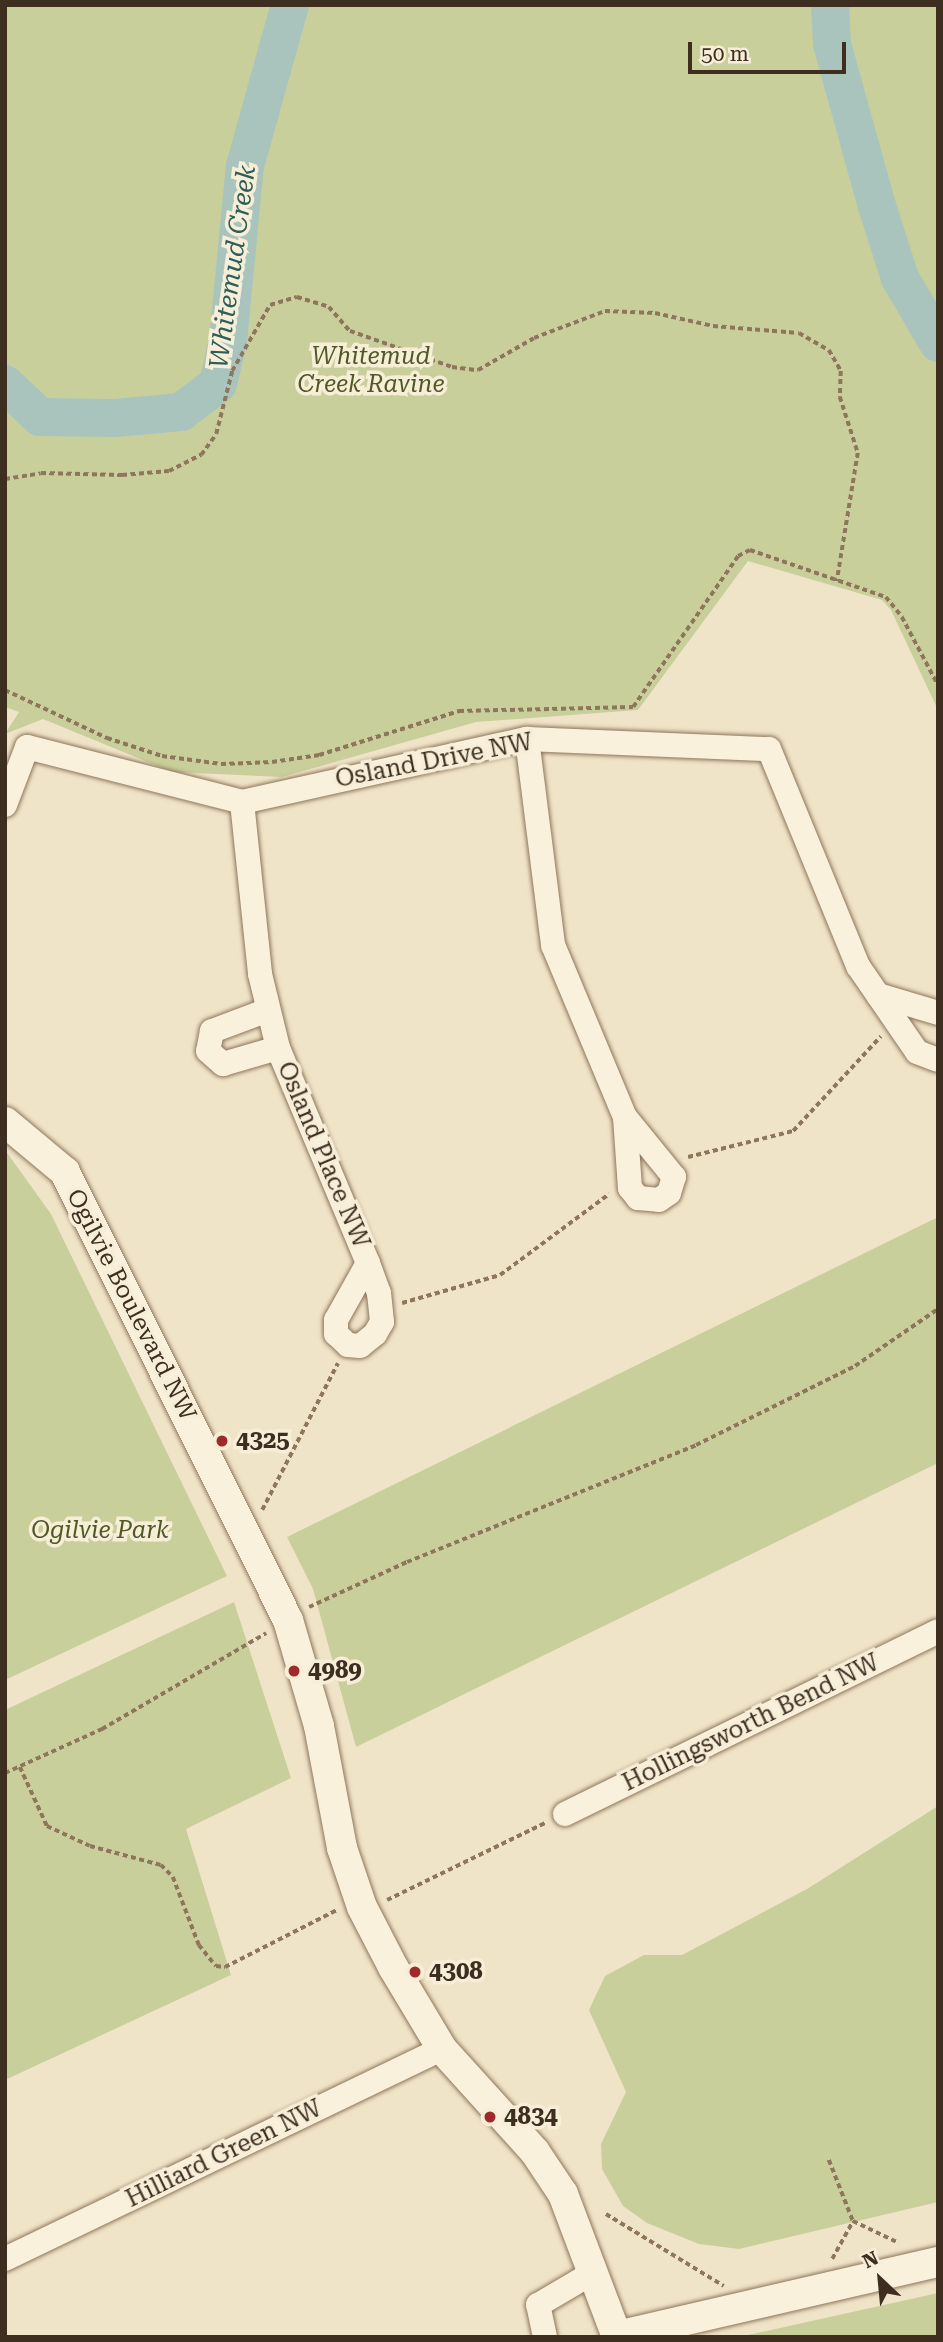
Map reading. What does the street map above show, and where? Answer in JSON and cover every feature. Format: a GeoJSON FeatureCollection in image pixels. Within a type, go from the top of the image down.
{"type":"FeatureCollection","features":[{"type":"Feature","properties":{"kind":"street","name":"Osland Drive NW"},"geometry":{"type":"LineString","coordinates":[[5,805],[27,747],[242,802],[527,739],[769,749],[858,966],[917,1052],[938,1060]]}},
{"type":"Feature","properties":{"kind":"street"},"geometry":{"type":"LineString","coordinates":[[527,739],[553,945],[625,1117]]}},
{"type":"Feature","properties":{"kind":"street","name":"Osland Place NW"},"geometry":{"type":"LineString","coordinates":[[242,802],[246,868],[268,1010],[278,1048],[368,1263]]}},
{"type":"Feature","properties":{"kind":"street"},"geometry":{"type":"LineString","coordinates":[[878,995],[938,1013]]}},
{"type":"Feature","properties":{"kind":"street","name":"Osland Place NW"},"geometry":{"type":"LineString","coordinates":[[268,1010],[212,1031],[208,1051],[215,1060],[233,1064],[278,1048]]}},
{"type":"Feature","properties":{"kind":"street","name":"Ogilvie Boulevard NW"},"geometry":{"type":"LineString","coordinates":[[5,1122],[65,1172],[288,1620],[319,1726],[331,1803],[351,1878],[393,1967],[442,2049],[535,2152],[563,2194],[617,2336]]}},
{"type":"Feature","properties":{"kind":"street","name":"Hollingsworth Bend NW"},"geometry":{"type":"LineString","coordinates":[[565,1814],[935,1637]]}},
{"type":"Feature","properties":{"kind":"street","name":"Hilliard Green NW"},"geometry":{"type":"LineString","coordinates":[[5,2259],[442,2049]]}},
{"type":"Feature","properties":{"kind":"street"},"geometry":{"type":"LineString","coordinates":[[617,2336],[938,2262]]}},
{"type":"Feature","properties":{"kind":"street"},"geometry":{"type":"LineString","coordinates":[[545,2337],[538,2305],[594,2272]]}},
{"type":"Feature","properties":{"kind":"path"},"geometry":{"type":"LineString","coordinates":[[5,479],[41,473],[169,471],[201,455],[216,434],[232,371],[270,305],[297,298],[329,307],[350,331],[452,367],[478,369],[534,338],[605,311],[655,313],[713,326],[799,333],[829,351],[841,371],[840,397],[858,453],[837,581]]}},
{"type":"Feature","properties":{"kind":"path"},"geometry":{"type":"LineString","coordinates":[[5,690],[107,738],[162,756],[221,764],[272,762],[319,755],[459,711],[633,707],[743,552],[750,550],[886,597],[909,628],[938,685]]}},
{"type":"Feature","properties":{"kind":"path"},"geometry":{"type":"LineString","coordinates":[[679,1159],[793,1131],[882,1034]]}},
{"type":"Feature","properties":{"kind":"path"},"geometry":{"type":"LineString","coordinates":[[390,1306],[500,1275],[613,1191]]}},
{"type":"Feature","properties":{"kind":"path"},"geometry":{"type":"LineString","coordinates":[[5,1773],[166,1693],[288,1620],[407,1562],[696,1445],[788,1401],[855,1366],[938,1309]]}},
{"type":"Feature","properties":{"kind":"path"},"geometry":{"type":"LineString","coordinates":[[262,1510],[342,1355]]}},
{"type":"Feature","properties":{"kind":"path"},"geometry":{"type":"LineString","coordinates":[[20,1767],[47,1826],[90,1846],[161,1866],[173,1877],[200,1944],[216,1966],[225,1967],[339,1909]]}},
{"type":"Feature","properties":{"kind":"path"},"geometry":{"type":"LineString","coordinates":[[386,1901],[565,1814]]}},
{"type":"Feature","properties":{"kind":"path"},"geometry":{"type":"LineString","coordinates":[[829,2160],[853,2221],[899,2243]]}},
{"type":"Feature","properties":{"kind":"path"},"geometry":{"type":"LineString","coordinates":[[606,2214],[724,2286]]}},
{"type":"Feature","properties":{"kind":"path"},"geometry":{"type":"LineString","coordinates":[[832,2259],[853,2221]]}},
{"type":"Feature","properties":{"kind":"green space","name":"Whitemud Creek Ravine"},"geometry":{"type":"Polygon","coordinates":[[[5,5],[938,5],[938,710],[891,610],[882,600],[748,561],[638,710],[476,722],[282,777],[172,772],[43,719],[5,734],[19,712],[5,707],[5,5]]]}},
{"type":"Feature","properties":{"kind":"green space","name":"Ogilvie Park"},"geometry":{"type":"Polygon","coordinates":[[[5,1150],[51,1214],[227,1576],[5,1680],[5,1150]]]}},
{"type":"Feature","properties":{"kind":"green space"},"geometry":{"type":"Polygon","coordinates":[[[938,1217],[938,1463],[356,1747],[313,1589],[287,1537],[938,1217]]]}},
{"type":"Feature","properties":{"kind":"green space"},"geometry":{"type":"Polygon","coordinates":[[[234,1602],[291,1778],[186,1829],[231,1975],[5,2080],[5,1710],[234,1602]]]}},
{"type":"Feature","properties":{"kind":"green space"},"geometry":{"type":"Polygon","coordinates":[[[938,1806],[938,2202],[739,2249],[699,2244],[647,2223],[623,2206],[602,2169],[601,2144],[626,2092],[589,2010],[605,1976],[644,1955],[682,1955],[807,1889],[938,1806]]]}},
{"type":"Feature","properties":{"kind":"green space"},"geometry":{"type":"Polygon","coordinates":[[[938,2293],[938,2337],[739,2337],[938,2293]]]}},
{"type":"Feature","properties":{"kind":"waterway","name":"Whitemud Creek"},"geometry":{"type":"LineString","coordinates":[[5,384],[40,417],[115,418],[181,412],[218,384],[228,341],[245,166],[290,5]]}},
{"type":"Feature","properties":{"kind":"waterway","name":"Whitemud Creek"},"geometry":{"type":"LineString","coordinates":[[830,5],[832,44],[900,278],[938,343]]}},
{"type":"Feature","properties":{"kind":"place","name":"4325"},"geometry":{"type":"Point","coordinates":[222,1441]}},
{"type":"Feature","properties":{"kind":"place","name":"4989"},"geometry":{"type":"Point","coordinates":[294,1671]}},
{"type":"Feature","properties":{"kind":"place","name":"4308"},"geometry":{"type":"Point","coordinates":[415,1972]}},
{"type":"Feature","properties":{"kind":"place","name":"4834"},"geometry":{"type":"Point","coordinates":[490,2117]}}]}
